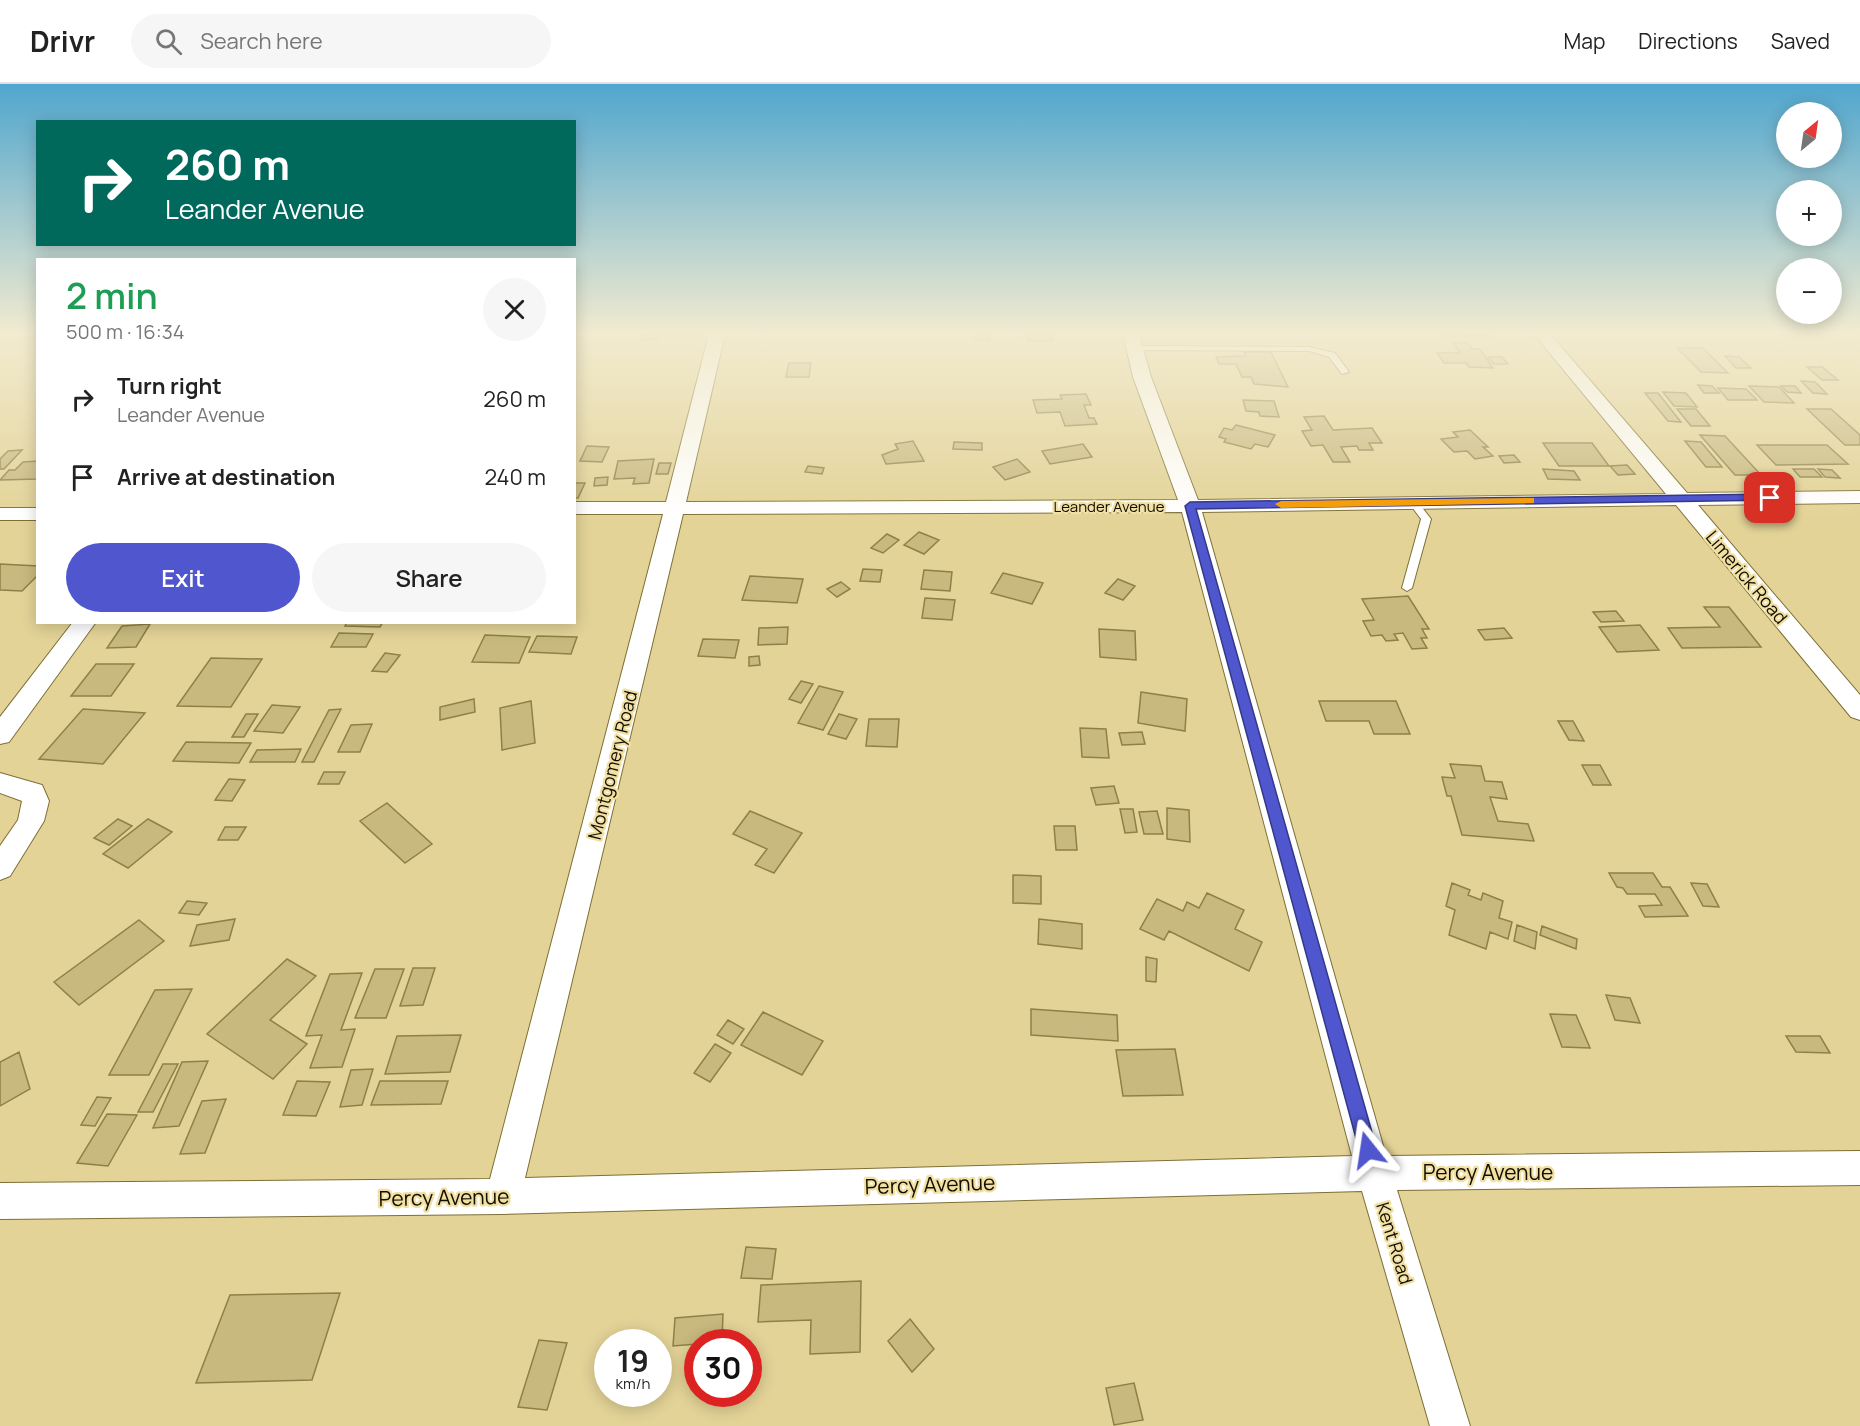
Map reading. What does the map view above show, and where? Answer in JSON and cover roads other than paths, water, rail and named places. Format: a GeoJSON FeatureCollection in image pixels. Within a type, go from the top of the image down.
{"type":"FeatureCollection","features":[{"type":"Feature","properties":{"kind":"street","name":"Montgomery Road"},"geometry":{"type":"LineString","coordinates":[[503,1196],[614,758],[701,397]]}},
{"type":"Feature","properties":{"kind":"street","name":"Kent Road"},"geometry":{"type":"LineString","coordinates":[[1152,397],[1190,506],[1374,1173],[1450,1426]]}},
{"type":"Feature","properties":{"kind":"street","name":"Limerick Road"},"geometry":{"type":"LineString","coordinates":[[1595,397],[1860,711]]}},
{"type":"Feature","properties":{"kind":"street","name":"Leander Avenue"},"geometry":{"type":"LineString","coordinates":[[576,508],[1190,506],[1860,497]]}},
{"type":"Feature","properties":{"kind":"street"},"geometry":{"type":"LineString","coordinates":[[0,514],[36,514]]}},
{"type":"Feature","properties":{"kind":"street"},"geometry":{"type":"LineString","coordinates":[[0,735],[83,624]]}},
{"type":"Feature","properties":{"kind":"street"},"geometry":{"type":"LineString","coordinates":[[0,783],[33,792],[35,801],[30,826],[0,868]]}},
{"type":"Feature","properties":{"kind":"street","name":"Percy Avenue"},"geometry":{"type":"LineString","coordinates":[[0,1201],[503,1196],[1374,1173],[1860,1168]]}},
{"type":"Feature","properties":{"kind":"lane"},"geometry":{"type":"LineString","coordinates":[[1407,588],[1425,519],[1414,503]]}}]}
